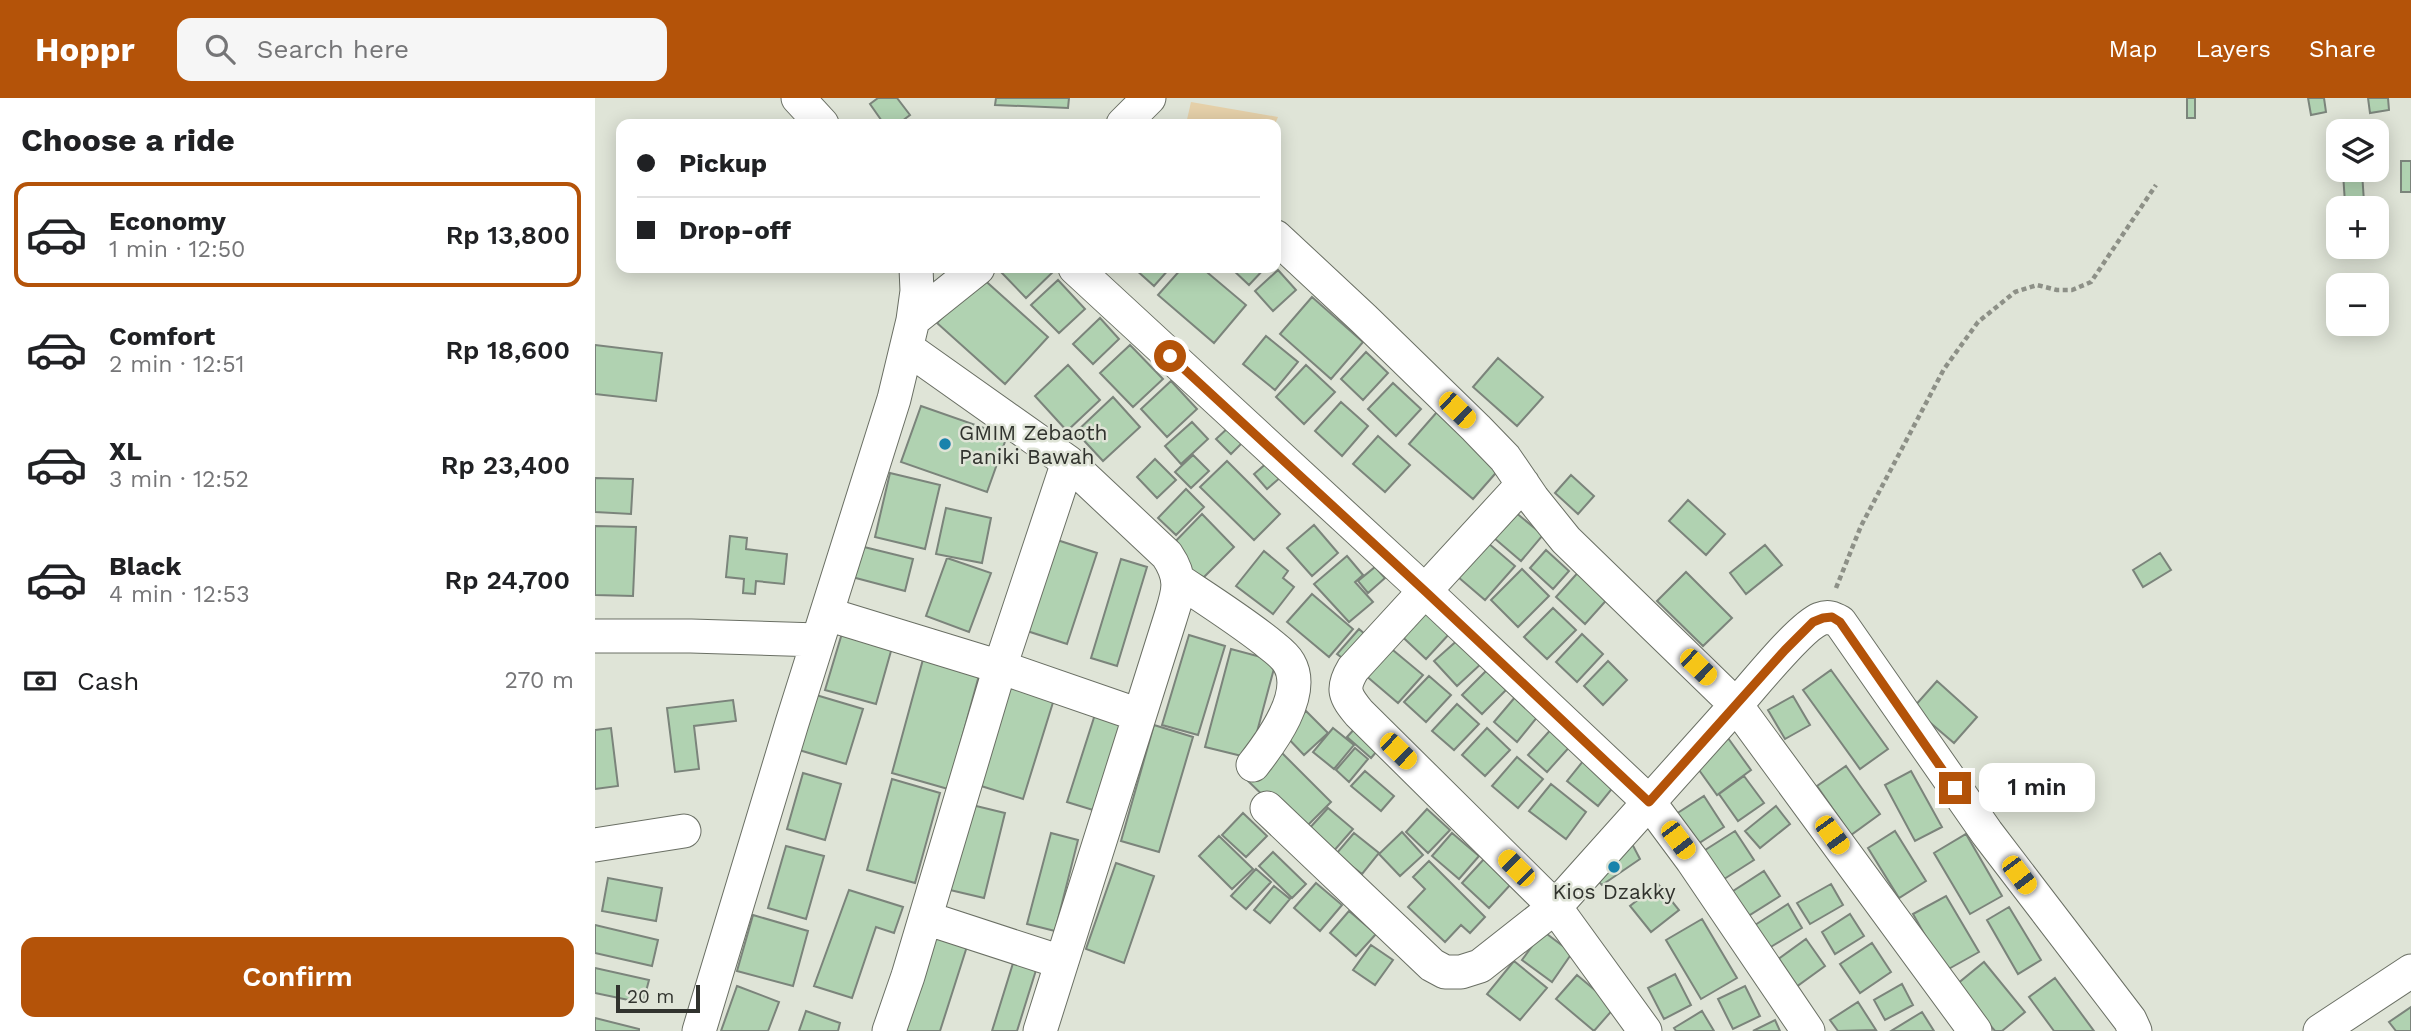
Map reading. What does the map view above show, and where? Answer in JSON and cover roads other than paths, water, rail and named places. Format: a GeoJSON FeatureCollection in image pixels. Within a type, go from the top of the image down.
{"type":"FeatureCollection","features":[{"type":"Feature","properties":{"kind":"street"},"geometry":{"type":"LineString","coordinates":[[798,98],[817,119]]}},
{"type":"Feature","properties":{"kind":"street"},"geometry":{"type":"LineString","coordinates":[[1281,242],[1476,428],[1505,458],[1566,540],[1736,705],[1975,1031]]}},
{"type":"Feature","properties":{"kind":"street"},"geometry":{"type":"LineString","coordinates":[[699,1031],[822,627],[879,452],[910,334],[917,291],[916,273]]}},
{"type":"Feature","properties":{"kind":"street"},"geometry":{"type":"LineString","coordinates":[[910,334],[973,273]]}},
{"type":"Feature","properties":{"kind":"street"},"geometry":{"type":"LineString","coordinates":[[1080,273],[1649,802],[1692,860],[1808,1031]]}},
{"type":"Feature","properties":{"kind":"street"},"geometry":{"type":"LineString","coordinates":[[910,334],[951,377],[1068,462],[1167,555],[1177,572],[1178,593],[1040,1031]]}},
{"type":"Feature","properties":{"kind":"street"},"geometry":{"type":"LineString","coordinates":[[889,1031],[926,918],[1000,667],[1068,462]]}},
{"type":"Feature","properties":{"kind":"street"},"geometry":{"type":"LineString","coordinates":[[1523,484],[1353,669],[1346,681],[1348,700],[1555,906],[1645,1031]]}},
{"type":"Feature","properties":{"kind":"street"},"geometry":{"type":"LineString","coordinates":[[1178,580],[1232,614],[1290,664],[1293,688],[1284,719],[1254,765]]}},
{"type":"Feature","properties":{"kind":"street"},"geometry":{"type":"LineString","coordinates":[[1267,808],[1431,965],[1445,972],[1461,972],[1480,965],[1555,906],[1813,622],[1832,617],[1840,622],[1987,833],[2122,1010],[2134,1031]]}},
{"type":"Feature","properties":{"kind":"street"},"geometry":{"type":"LineString","coordinates":[[595,636],[691,636],[822,627],[1000,667],[1139,715]]}},
{"type":"Feature","properties":{"kind":"street"},"geometry":{"type":"LineString","coordinates":[[595,845],[684,831]]}},
{"type":"Feature","properties":{"kind":"street"},"geometry":{"type":"LineString","coordinates":[[926,918],[1061,962]]}},
{"type":"Feature","properties":{"kind":"street"},"geometry":{"type":"LineString","coordinates":[[2320,1031],[2411,971]]}},
{"type":"Feature","properties":{"kind":"place","name":"GMIM Zebaoth Paniki Bawah"},"geometry":{"type":"Point","coordinates":[945,444]}},
{"type":"Feature","properties":{"kind":"place","name":"Kios Dzakky"},"geometry":{"type":"Point","coordinates":[1614,867]}}]}
